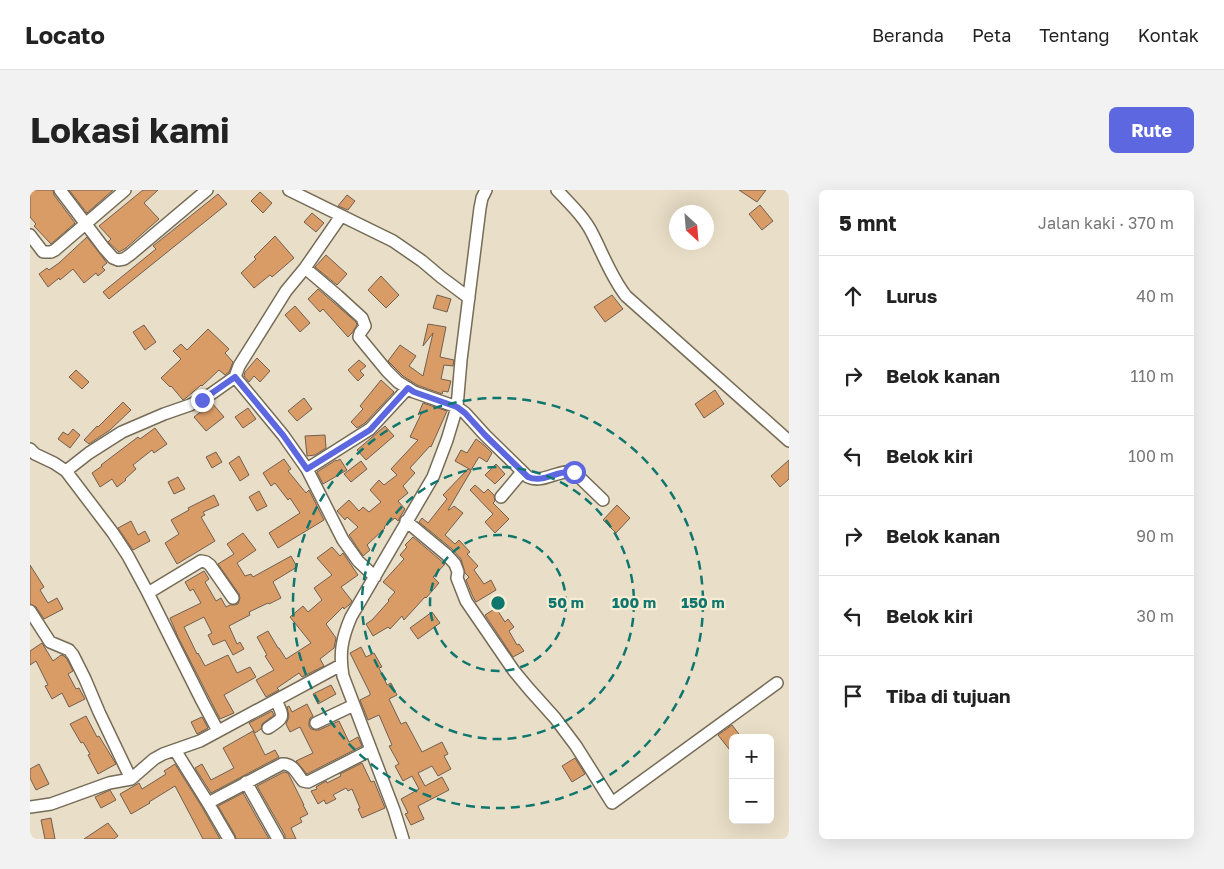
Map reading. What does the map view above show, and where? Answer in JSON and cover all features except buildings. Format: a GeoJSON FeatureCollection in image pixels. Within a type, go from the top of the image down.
{"type":"FeatureCollection","features":[{"type":"Feature","properties":{"kind":"street"},"geometry":{"type":"LineString","coordinates":[[60,190],[104,248],[113,258],[118,260],[124,259],[207,190]]}},
{"type":"Feature","properties":{"kind":"street"},"geometry":{"type":"LineString","coordinates":[[30,235],[43,252],[51,252],[125,190]]}},
{"type":"Feature","properties":{"kind":"street"},"geometry":{"type":"LineString","coordinates":[[290,190],[393,241],[469,298]]}},
{"type":"Feature","properties":{"kind":"street"},"geometry":{"type":"LineString","coordinates":[[403,839],[394,810],[343,676],[341,651],[351,617],[433,477],[448,440],[457,407],[480,208],[486,190]]}},
{"type":"Feature","properties":{"kind":"street"},"geometry":{"type":"LineString","coordinates":[[557,190],[579,214],[591,231],[615,280],[626,296],[789,441]]}},
{"type":"Feature","properties":{"kind":"street"},"geometry":{"type":"LineString","coordinates":[[66,471],[89,452],[114,437],[164,414],[190,406],[235,377],[239,366],[281,299],[341,216]]}},
{"type":"Feature","properties":{"kind":"street"},"geometry":{"type":"LineString","coordinates":[[305,268],[362,318],[365,326],[359,335],[361,340],[398,382],[414,392],[457,407],[522,472],[533,480],[567,471],[574,472],[603,500]]}},
{"type":"Feature","properties":{"kind":"street"},"geometry":{"type":"LineString","coordinates":[[235,377],[283,435],[307,469],[343,540],[358,561],[375,577]]}},
{"type":"Feature","properties":{"kind":"street"},"geometry":{"type":"LineString","coordinates":[[307,469],[370,430],[408,388]]}},
{"type":"Feature","properties":{"kind":"street"},"geometry":{"type":"LineString","coordinates":[[30,449],[35,454],[66,471],[113,533],[148,593],[218,731]]}},
{"type":"Feature","properties":{"kind":"street"},"geometry":{"type":"LineString","coordinates":[[501,497],[522,472]]}},
{"type":"Feature","properties":{"kind":"street"},"geometry":{"type":"LineString","coordinates":[[406,522],[447,555],[455,564],[458,572],[457,578],[466,601],[514,671],[576,746],[612,803],[777,683]]}},
{"type":"Feature","properties":{"kind":"street"},"geometry":{"type":"LineString","coordinates":[[148,593],[201,561],[210,565],[233,598]]}},
{"type":"Feature","properties":{"kind":"street"},"geometry":{"type":"LineString","coordinates":[[30,611],[50,642],[69,650],[73,655],[131,779]]}},
{"type":"Feature","properties":{"kind":"street"},"geometry":{"type":"LineString","coordinates":[[32,803],[51,804],[109,784],[131,779],[154,759],[163,754],[200,741],[341,665]]}},
{"type":"Feature","properties":{"kind":"street"},"geometry":{"type":"LineString","coordinates":[[268,728],[282,717],[276,700]]}},
{"type":"Feature","properties":{"kind":"street"},"geometry":{"type":"LineString","coordinates":[[316,723],[354,705]]}},
{"type":"Feature","properties":{"kind":"street"},"geometry":{"type":"LineString","coordinates":[[175,750],[229,839]]}},
{"type":"Feature","properties":{"kind":"street"},"geometry":{"type":"LineString","coordinates":[[208,803],[282,764],[290,766],[303,781],[312,781],[371,750]]}},
{"type":"Feature","properties":{"kind":"street"},"geometry":{"type":"LineString","coordinates":[[246,782],[278,839]]}},
{"type":"Feature","properties":{"kind":"route"},"geometry":{"type":"LineString","coordinates":[[202,400],[235,377],[283,435],[307,469],[333,451],[370,430],[408,388],[414,392],[457,407],[533,480],[567,471],[574,472]]}}]}
